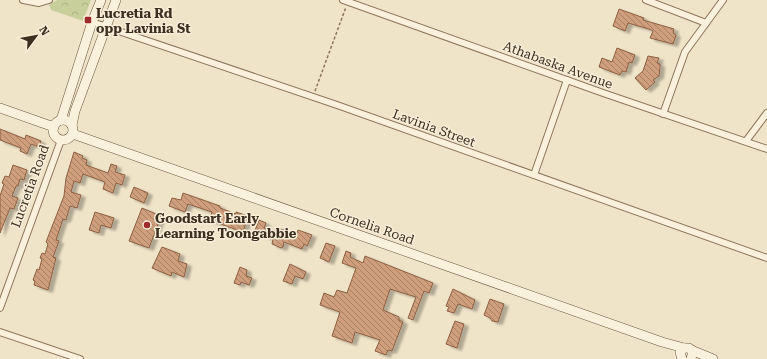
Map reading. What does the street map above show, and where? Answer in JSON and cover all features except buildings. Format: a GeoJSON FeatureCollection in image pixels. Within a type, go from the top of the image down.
{"type":"FeatureCollection","features":[{"type":"Feature","properties":{"kind":"street"},"geometry":{"type":"LineString","coordinates":[[24,0],[39,3],[49,0]]}},
{"type":"Feature","properties":{"kind":"street"},"geometry":{"type":"LineString","coordinates":[[54,127],[61,120],[92,22],[101,0]]}},
{"type":"Feature","properties":{"kind":"street"},"geometry":{"type":"LineString","coordinates":[[54,127],[55,136],[61,140],[68,139],[72,130],[75,111],[116,0]]}},
{"type":"Feature","properties":{"kind":"street"},"geometry":{"type":"LineString","coordinates":[[646,0],[706,23]]}},
{"type":"Feature","properties":{"kind":"street"},"geometry":{"type":"LineString","coordinates":[[663,114],[681,59],[689,45],[723,0]]}},
{"type":"Feature","properties":{"kind":"street","name":"Athabaska Avenue"},"geometry":{"type":"LineString","coordinates":[[345,1],[663,114],[767,149]]}},
{"type":"Feature","properties":{"kind":"street","name":"Lavinia Street"},"geometry":{"type":"LineString","coordinates":[[92,22],[313,97],[767,258]]}},
{"type":"Feature","properties":{"kind":"street"},"geometry":{"type":"LineString","coordinates":[[534,175],[568,80]]}},
{"type":"Feature","properties":{"kind":"street"},"geometry":{"type":"LineString","coordinates":[[0,108],[54,127]]}},
{"type":"Feature","properties":{"kind":"street"},"geometry":{"type":"LineString","coordinates":[[746,142],[767,113]]}},
{"type":"Feature","properties":{"kind":"street"},"geometry":{"type":"LineString","coordinates":[[61,120],[68,121],[72,130]]}},
{"type":"Feature","properties":{"kind":"street","name":"Cornelia Road"},"geometry":{"type":"LineString","coordinates":[[72,130],[662,342],[687,356],[713,359]]}},
{"type":"Feature","properties":{"kind":"street","name":"Lucretia Road"},"geometry":{"type":"LineString","coordinates":[[0,308],[61,140]]}},
{"type":"Feature","properties":{"kind":"street"},"geometry":{"type":"LineString","coordinates":[[0,332],[80,359]]}},
{"type":"Feature","properties":{"kind":"path"},"geometry":{"type":"LineString","coordinates":[[313,97],[345,1]]}},
{"type":"Feature","properties":{"kind":"green space"},"geometry":{"type":"Polygon","coordinates":[[[57,0],[91,0],[83,21],[51,10],[49,5],[57,0]]]}},
{"type":"Feature","properties":{"kind":"place","name":"Lucretia Rd opp Lavinia St"},"geometry":{"type":"Point","coordinates":[88,20]}},
{"type":"Feature","properties":{"kind":"place","name":"Goodstart Early Learning Toongabbie"},"geometry":{"type":"Point","coordinates":[147,225]}}]}
